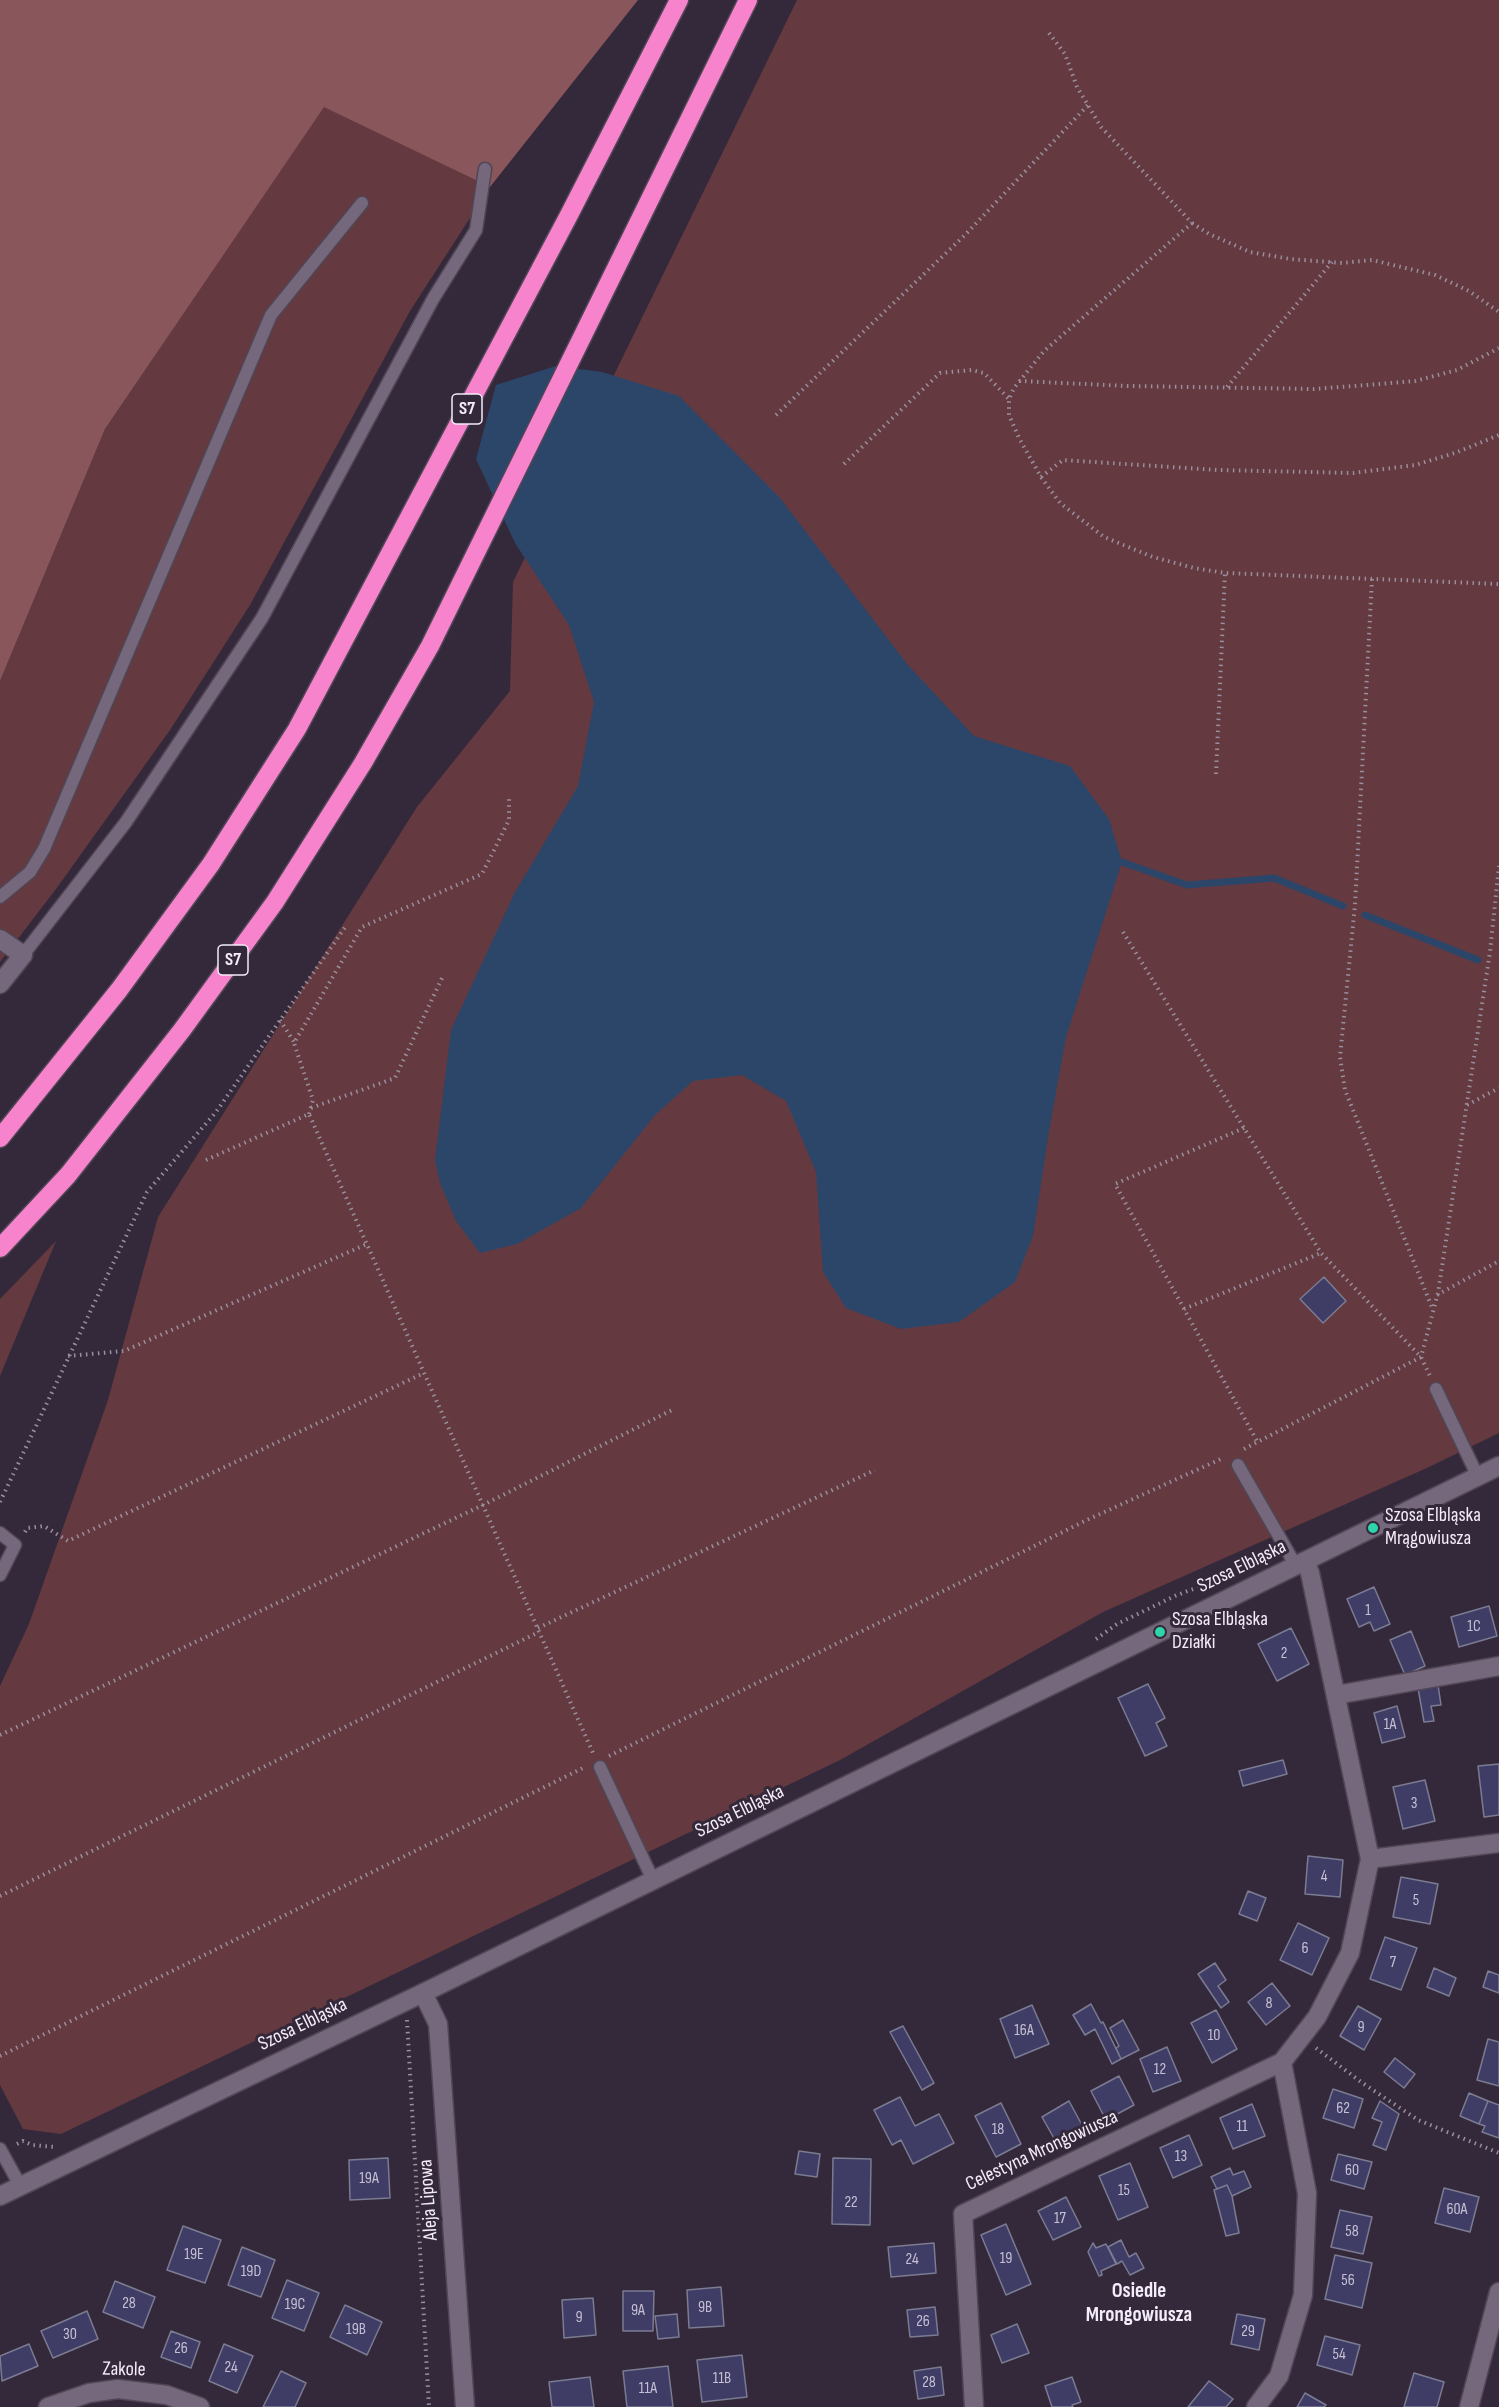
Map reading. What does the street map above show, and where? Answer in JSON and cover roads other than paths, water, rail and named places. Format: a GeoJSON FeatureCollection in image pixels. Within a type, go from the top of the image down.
{"type":"FeatureCollection","features":[{"type":"Feature","properties":{"kind":"highway","name":"S7"},"geometry":{"type":"LineString","coordinates":[[0,1138],[119,990],[211,864],[297,729],[569,215],[679,0]]}},
{"type":"Feature","properties":{"kind":"highway","name":"S7"},"geometry":{"type":"LineString","coordinates":[[0,1248],[68,1175],[182,1030],[275,902],[363,763],[430,646],[748,0]]}},
{"type":"Feature","properties":{"kind":"street"},"geometry":{"type":"LineString","coordinates":[[0,939],[22,956],[0,984]]}},
{"type":"Feature","properties":{"kind":"street","name":"Szosa Elbląska"},"geometry":{"type":"LineString","coordinates":[[0,2196],[423,1993],[1499,1466]]}},
{"type":"Feature","properties":{"kind":"street","name":"Celestyna Mrongowiusza"},"geometry":{"type":"LineString","coordinates":[[974,2407],[963,2214],[1282,2062],[1317,2018],[1350,1953],[1370,1859],[1310,1574],[1300,1564]]}},
{"type":"Feature","properties":{"kind":"street"},"geometry":{"type":"LineString","coordinates":[[1336,1695],[1499,1666]]}},
{"type":"Feature","properties":{"kind":"street"},"geometry":{"type":"LineString","coordinates":[[1370,1859],[1499,1843]]}},
{"type":"Feature","properties":{"kind":"street","name":"Aleja Lipowa"},"geometry":{"type":"LineString","coordinates":[[423,1993],[438,2024],[465,2407]]}},
{"type":"Feature","properties":{"kind":"street"},"geometry":{"type":"LineString","coordinates":[[1256,2407],[1279,2376],[1303,2295],[1308,2193],[1282,2062]]}},
{"type":"Feature","properties":{"kind":"street"},"geometry":{"type":"LineString","coordinates":[[1469,2407],[1499,2292]]}},
{"type":"Feature","properties":{"kind":"street","name":"Zakole"},"geometry":{"type":"LineString","coordinates":[[48,2407],[88,2393],[118,2389],[167,2395],[200,2407]]}},
{"type":"Feature","properties":{"kind":"lane"},"geometry":{"type":"LineString","coordinates":[[22,956],[126,822],[262,618],[433,298],[476,230],[485,169]]}},
{"type":"Feature","properties":{"kind":"lane"},"geometry":{"type":"LineString","coordinates":[[0,897],[30,872],[44,849],[192,506],[271,315],[362,203]]}},
{"type":"Feature","properties":{"kind":"lane"},"geometry":{"type":"LineString","coordinates":[[1436,1389],[1478,1477]]}},
{"type":"Feature","properties":{"kind":"lane"},"geometry":{"type":"LineString","coordinates":[[1235,1459],[1300,1564]]}},
{"type":"Feature","properties":{"kind":"lane"},"geometry":{"type":"LineString","coordinates":[[0,1533],[15,1545],[0,1575]]}},
{"type":"Feature","properties":{"kind":"lane"},"geometry":{"type":"LineString","coordinates":[[598,1764],[653,1880]]}},
{"type":"Feature","properties":{"kind":"lane"},"geometry":{"type":"LineString","coordinates":[[0,2149],[21,2187]]}},
{"type":"Feature","properties":{"kind":"water"},"geometry":{"type":"Polygon","coordinates":[[[556,366],[602,372],[679,396],[780,498],[908,665],[974,736],[1070,766],[1109,819],[1122,862],[1066,1037],[1033,1236],[1015,1282],[959,1322],[901,1329],[846,1308],[823,1272],[816,1172],[786,1101],[742,1075],[693,1081],[655,1115],[581,1208],[517,1244],[480,1253],[456,1221],[440,1183],[435,1160],[451,1030],[514,894],[578,786],[594,702],[569,625],[515,543],[476,459],[496,385],[556,366]]]}},
{"type":"Feature","properties":{"kind":"waterway"},"geometry":{"type":"LineString","coordinates":[[1122,862],[1187,885],[1274,878],[1343,906]]}},
{"type":"Feature","properties":{"kind":"waterway"},"geometry":{"type":"LineString","coordinates":[[1365,915],[1478,960]]}},
{"type":"Feature","properties":{"kind":"place","name":"Szosa Elbląska Mrągowiusza"},"geometry":{"type":"Point","coordinates":[1373,1528]}},
{"type":"Feature","properties":{"kind":"place","name":"Szosa Elbląska Działki"},"geometry":{"type":"Point","coordinates":[1160,1632]}},
{"type":"Feature","properties":{"kind":"district","name":"Osiedle Mrongowiusza"},"geometry":{"type":"Point","coordinates":[1139,2304]}}]}
